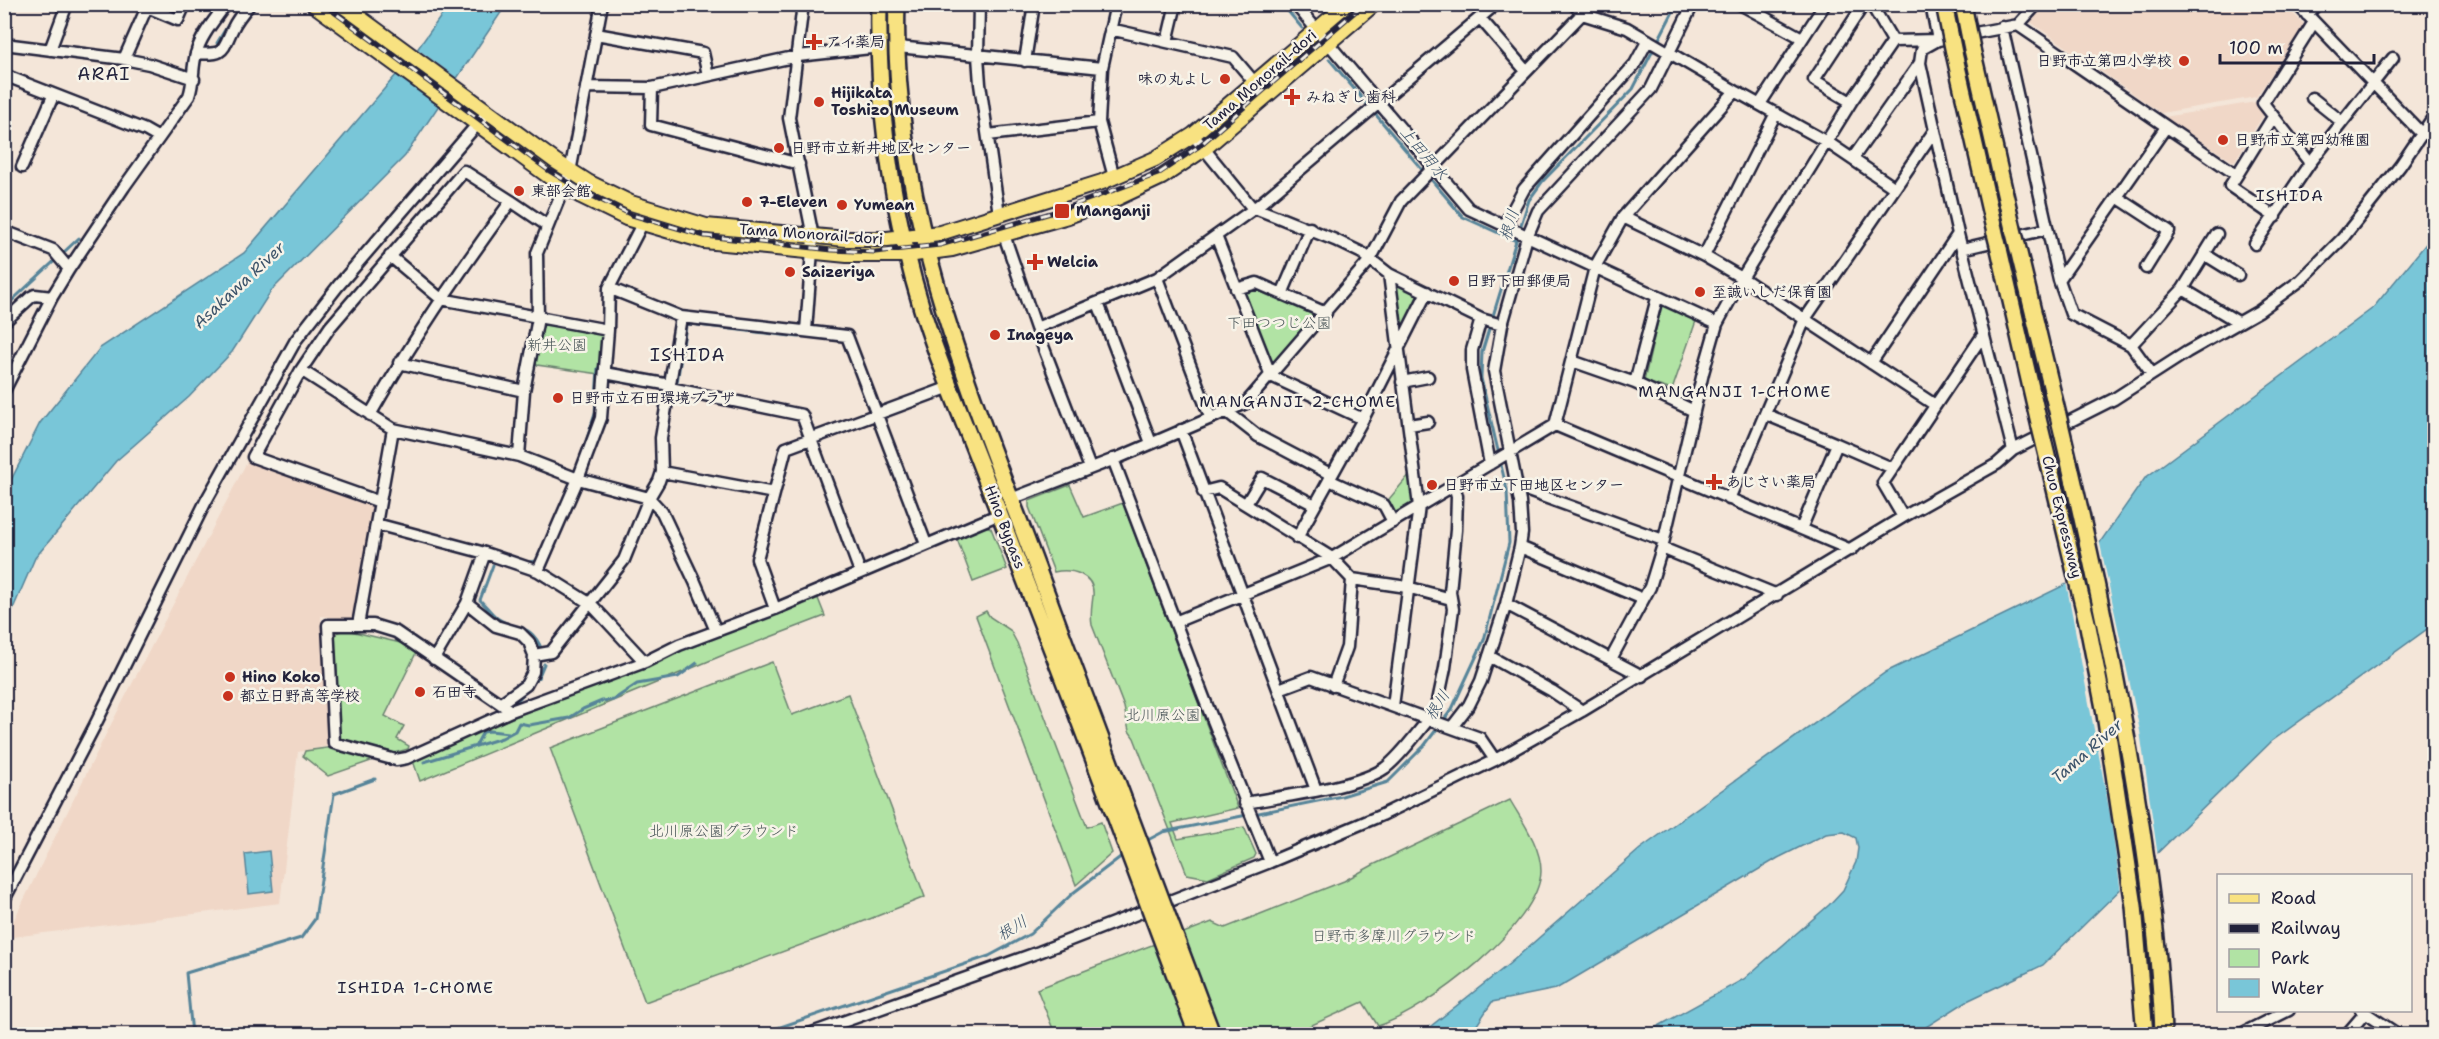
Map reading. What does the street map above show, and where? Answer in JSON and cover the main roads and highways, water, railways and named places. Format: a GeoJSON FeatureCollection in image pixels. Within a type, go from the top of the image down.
{"type":"FeatureCollection","features":[{"type":"Feature","properties":{"kind":"highway","name":"Hino Bypass"},"geometry":{"type":"LineString","coordinates":[[879,4],[886,142],[903,237],[922,310],[1000,514],[1081,704],[1212,1035]]}},
{"type":"Feature","properties":{"kind":"highway","name":"Hino Bypass"},"geometry":{"type":"LineString","coordinates":[[897,4],[903,123],[927,253],[950,330],[1197,1035]]}},
{"type":"Feature","properties":{"kind":"highway","name":"Chuo Expressway"},"geometry":{"type":"LineString","coordinates":[[1944,4],[1995,233],[2088,626],[2104,708],[2134,906],[2145,1035]]}},
{"type":"Feature","properties":{"kind":"highway","name":"Chuo Expressway"},"geometry":{"type":"LineString","coordinates":[[1963,4],[2013,229],[2094,570],[2133,769],[2157,941],[2163,1035]]}},
{"type":"Feature","properties":{"kind":"main road","name":"Tama Monorail-dori"},"geometry":{"type":"LineString","coordinates":[[313,4],[475,124],[565,187],[642,224],[704,241],[813,253],[907,255],[952,249],[1068,216],[1115,199],[1162,177],[1204,149],[1374,4]]}},
{"type":"Feature","properties":{"kind":"main road","name":"Tama Monorail-dori"},"geometry":{"type":"LineString","coordinates":[[341,4],[570,172],[614,195],[706,226],[813,237],[903,237],[940,232],[1114,177],[1155,159],[1193,135],[1347,4]]}},
{"type":"Feature","properties":{"kind":"water","name":"Asakawa River"},"geometry":{"type":"Polygon","coordinates":[[[449,5],[506,5],[405,156],[271,291],[232,352],[189,397],[116,461],[35,558],[5,627],[5,492],[40,423],[100,348],[244,253],[414,54],[449,5]]]}},
{"type":"Feature","properties":{"kind":"water","name":"Tama River"},"geometry":{"type":"Polygon","coordinates":[[[2434,234],[2434,624],[2272,741],[2043,965],[1967,1001],[1915,1034],[1644,1034],[1744,979],[1829,905],[1843,890],[1856,862],[1858,848],[1856,838],[1844,832],[1826,834],[1778,858],[1556,989],[1492,1002],[1471,1034],[1421,1034],[1509,964],[1640,849],[1886,672],[2073,581],[2145,478],[2373,308],[2434,234]]]}},
{"type":"Feature","properties":{"kind":"water"},"geometry":{"type":"Polygon","coordinates":[[[269,851],[273,891],[249,894],[245,854],[269,851]]]}},
{"type":"Feature","properties":{"kind":"waterway","name":"上田用水"},"geometry":{"type":"LineString","coordinates":[[1282,4],[1302,28]]}},
{"type":"Feature","properties":{"kind":"waterway","name":"根川"},"geometry":{"type":"LineString","coordinates":[[1520,228],[1529,200],[1542,182],[1633,89],[1677,4]]}},
{"type":"Feature","properties":{"kind":"waterway"},"geometry":{"type":"LineString","coordinates":[[217,43],[231,20]]}},
{"type":"Feature","properties":{"kind":"waterway","name":"上田用水"},"geometry":{"type":"LineString","coordinates":[[1329,59],[1424,172]]}},
{"type":"Feature","properties":{"kind":"waterway","name":"上田用水"},"geometry":{"type":"LineString","coordinates":[[1429,177],[1463,217],[1516,241]]}},
{"type":"Feature","properties":{"kind":"waterway","name":"根川"},"geometry":{"type":"LineString","coordinates":[[1499,455],[1481,378],[1482,352],[1518,234]]}},
{"type":"Feature","properties":{"kind":"waterway"},"geometry":{"type":"LineString","coordinates":[[4,308],[79,238]]}},
{"type":"Feature","properties":{"kind":"waterway"},"geometry":{"type":"LineString","coordinates":[[801,323],[803,304]]}},
{"type":"Feature","properties":{"kind":"waterway"},"geometry":{"type":"LineString","coordinates":[[677,382],[686,326],[689,324],[799,337]]}},
{"type":"Feature","properties":{"kind":"waterway"},"geometry":{"type":"LineString","coordinates":[[582,454],[595,414],[598,368]]}},
{"type":"Feature","properties":{"kind":"waterway","name":"根川"},"geometry":{"type":"LineString","coordinates":[[1254,814],[1342,796],[1388,782],[1424,746],[1452,709],[1484,640],[1509,543],[1507,490],[1500,461]]}},
{"type":"Feature","properties":{"kind":"waterway"},"geometry":{"type":"LineString","coordinates":[[528,562],[536,561],[541,550]]}},
{"type":"Feature","properties":{"kind":"waterway"},"geometry":{"type":"LineString","coordinates":[[493,565],[480,600],[497,618],[533,635],[542,650]]}},
{"type":"Feature","properties":{"kind":"waterway"},"geometry":{"type":"LineString","coordinates":[[424,762],[502,738],[515,731],[519,723],[529,725],[569,718],[602,701],[613,700],[637,684],[678,677],[697,663]]}},
{"type":"Feature","properties":{"kind":"waterway"},"geometry":{"type":"LineString","coordinates":[[531,685],[538,678],[544,664]]}},
{"type":"Feature","properties":{"kind":"waterway"},"geometry":{"type":"LineString","coordinates":[[513,705],[527,690]]}},
{"type":"Feature","properties":{"kind":"waterway"},"geometry":{"type":"LineString","coordinates":[[476,745],[483,732],[509,733]]}},
{"type":"Feature","properties":{"kind":"waterway"},"geometry":{"type":"LineString","coordinates":[[192,1034],[186,973],[301,938],[315,919],[334,794],[375,779]]}},
{"type":"Feature","properties":{"kind":"waterway","name":"根川"},"geometry":{"type":"LineString","coordinates":[[1144,842],[1163,832],[1247,815]]}},
{"type":"Feature","properties":{"kind":"waterway","name":"根川"},"geometry":{"type":"LineString","coordinates":[[760,1034],[989,956],[1030,934],[1073,893],[1123,855]]}},
{"type":"Feature","properties":{"kind":"railway"},"geometry":{"type":"LineString","coordinates":[[323,4],[548,170],[586,193],[632,215],[705,236],[832,250],[875,252],[940,245],[1054,212],[1158,174],[1198,147],[1364,4]]}},
{"type":"Feature","properties":{"kind":"place","name":"アイ薬局"},"geometry":{"type":"Point","coordinates":[814,42]}},
{"type":"Feature","properties":{"kind":"place","name":"日野市立第四小学校"},"geometry":{"type":"Point","coordinates":[2184,61]}},
{"type":"Feature","properties":{"kind":"place","name":"味の丸よし"},"geometry":{"type":"Point","coordinates":[1225,79]}},
{"type":"Feature","properties":{"kind":"place","name":"みねぎし歯科"},"geometry":{"type":"Point","coordinates":[1292,97]}},
{"type":"Feature","properties":{"kind":"place","name":"Hijikata Toshizo Museum"},"geometry":{"type":"Point","coordinates":[819,102]}},
{"type":"Feature","properties":{"kind":"place","name":"日野市立第四幼稚園"},"geometry":{"type":"Point","coordinates":[2223,140]}},
{"type":"Feature","properties":{"kind":"place","name":"日野市立新井地区センター"},"geometry":{"type":"Point","coordinates":[779,148]}},
{"type":"Feature","properties":{"kind":"place","name":"東部会館"},"geometry":{"type":"Point","coordinates":[519,191]}},
{"type":"Feature","properties":{"kind":"place","name":"7-Eleven"},"geometry":{"type":"Point","coordinates":[747,202]}},
{"type":"Feature","properties":{"kind":"place","name":"Yumean"},"geometry":{"type":"Point","coordinates":[842,205]}},
{"type":"Feature","properties":{"kind":"place","name":"Manganji"},"geometry":{"type":"Point","coordinates":[1062,211]}},
{"type":"Feature","properties":{"kind":"place","name":"Welcia"},"geometry":{"type":"Point","coordinates":[1035,262]}},
{"type":"Feature","properties":{"kind":"place","name":"Saizeriya"},"geometry":{"type":"Point","coordinates":[790,272]}},
{"type":"Feature","properties":{"kind":"place","name":"日野下田郵便局"},"geometry":{"type":"Point","coordinates":[1454,281]}},
{"type":"Feature","properties":{"kind":"place","name":"至誠いしだ保育園"},"geometry":{"type":"Point","coordinates":[1700,292]}},
{"type":"Feature","properties":{"kind":"place","name":"Inageya"},"geometry":{"type":"Point","coordinates":[995,335]}},
{"type":"Feature","properties":{"kind":"place","name":"日野市立石田環境プラザ"},"geometry":{"type":"Point","coordinates":[558,398]}},
{"type":"Feature","properties":{"kind":"place","name":"あじさい薬局"},"geometry":{"type":"Point","coordinates":[1714,482]}},
{"type":"Feature","properties":{"kind":"place","name":"日野市立下田地区センター"},"geometry":{"type":"Point","coordinates":[1432,485]}},
{"type":"Feature","properties":{"kind":"place","name":"Hino Koko"},"geometry":{"type":"Point","coordinates":[230,677]}},
{"type":"Feature","properties":{"kind":"place","name":"石田寺"},"geometry":{"type":"Point","coordinates":[420,692]}},
{"type":"Feature","properties":{"kind":"place","name":"都立日野高等学校"},"geometry":{"type":"Point","coordinates":[228,696]}},
{"type":"Feature","properties":{"kind":"district","name":"ARAI"},"geometry":{"type":"Point","coordinates":[104,74]}},
{"type":"Feature","properties":{"kind":"district","name":"ISHIDA"},"geometry":{"type":"Point","coordinates":[2290,195]}},
{"type":"Feature","properties":{"kind":"district","name":"ISHIDA"},"geometry":{"type":"Point","coordinates":[688,355]}},
{"type":"Feature","properties":{"kind":"district","name":"MANGANJI 1-CHOME"},"geometry":{"type":"Point","coordinates":[1735,391]}},
{"type":"Feature","properties":{"kind":"district","name":"MANGANJI 2-CHOME"},"geometry":{"type":"Point","coordinates":[1298,401]}},
{"type":"Feature","properties":{"kind":"district","name":"ISHIDA 1-CHOME"},"geometry":{"type":"Point","coordinates":[416,987]}},
{"type":"Feature","properties":{"kind":"park label","name":"下田つつじ公園"},"geometry":{"type":"Point","coordinates":[1279,323]}},
{"type":"Feature","properties":{"kind":"park label","name":"新井公園"},"geometry":{"type":"Point","coordinates":[557,345]}},
{"type":"Feature","properties":{"kind":"park label","name":"北川原公園"},"geometry":{"type":"Point","coordinates":[1163,715]}},
{"type":"Feature","properties":{"kind":"park label","name":"北川原公園グラウンド"},"geometry":{"type":"Point","coordinates":[724,831]}},
{"type":"Feature","properties":{"kind":"park label","name":"日野市多摩川グラウンド"},"geometry":{"type":"Point","coordinates":[1394,936]}}]}
